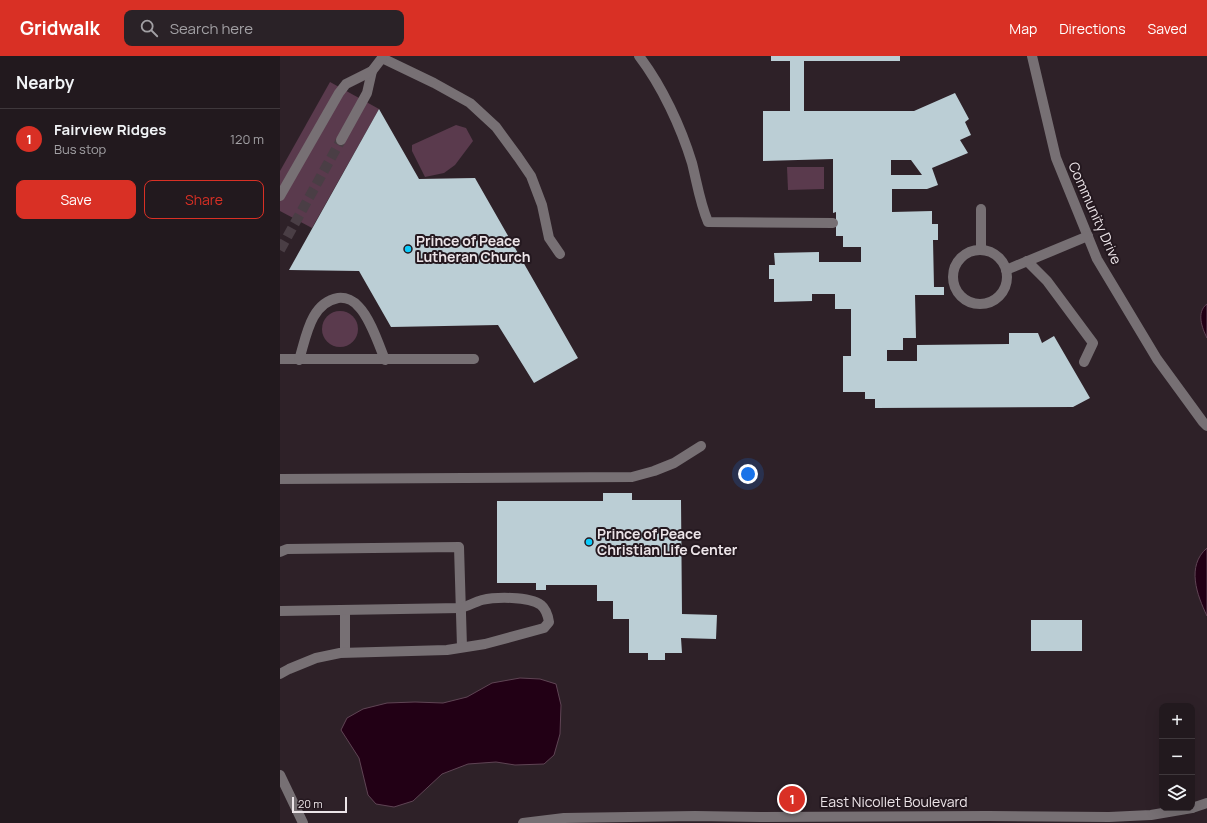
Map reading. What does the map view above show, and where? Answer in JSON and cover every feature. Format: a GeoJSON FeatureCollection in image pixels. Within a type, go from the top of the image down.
{"type":"FeatureCollection","features":[{"type":"Feature","properties":{"kind":"street"},"geometry":{"type":"LineString","coordinates":[[639,56],[648,67],[674,116],[692,162],[703,210],[708,222],[833,223]]}},
{"type":"Feature","properties":{"kind":"street","name":"Community Drive"},"geometry":{"type":"LineString","coordinates":[[1032,56],[1056,158],[1097,259],[1157,358],[1207,426]]}},
{"type":"Feature","properties":{"kind":"street"},"geometry":{"type":"LineString","coordinates":[[341,140],[367,93],[372,71],[382,57],[434,82],[470,103],[496,128],[518,157],[531,176],[542,205],[549,238],[560,254]]}},
{"type":"Feature","properties":{"kind":"street"},"geometry":{"type":"LineString","coordinates":[[280,196],[339,93],[346,84],[372,71]]}},
{"type":"Feature","properties":{"kind":"street"},"geometry":{"type":"LineString","coordinates":[[981,208],[981,250]]}},
{"type":"Feature","properties":{"kind":"street"},"geometry":{"type":"LineString","coordinates":[[1006,270],[1088,236]]}},
{"type":"Feature","properties":{"kind":"street"},"geometry":{"type":"LineString","coordinates":[[981,250],[989,251],[1003,262],[1007,279],[1005,288],[1001,295],[994,301],[985,304],[976,304],[967,301],[960,296],[955,288],[953,279],[957,262],[964,255],[972,251],[981,250]]}},
{"type":"Feature","properties":{"kind":"street"},"geometry":{"type":"LineString","coordinates":[[1027,261],[1047,281],[1094,343],[1084,362]]}},
{"type":"Feature","properties":{"kind":"street"},"geometry":{"type":"LineString","coordinates":[[299,360],[308,328],[316,313],[331,299],[342,298],[351,300],[360,308],[367,318],[385,360]]}},
{"type":"Feature","properties":{"kind":"street"},"geometry":{"type":"LineString","coordinates":[[280,359],[474,359]]}},
{"type":"Feature","properties":{"kind":"street"},"geometry":{"type":"LineString","coordinates":[[280,479],[632,477],[667,466],[702,446]]}},
{"type":"Feature","properties":{"kind":"street"},"geometry":{"type":"LineString","coordinates":[[280,552],[287,549],[459,547],[462,647]]}},
{"type":"Feature","properties":{"kind":"street"},"geometry":{"type":"LineString","coordinates":[[280,611],[461,608],[482,600],[503,598],[527,599],[541,605],[547,614],[549,622],[544,628],[485,644],[447,650],[345,652],[316,658],[280,674]]}},
{"type":"Feature","properties":{"kind":"street"},"geometry":{"type":"LineString","coordinates":[[345,610],[345,652]]}},
{"type":"Feature","properties":{"kind":"street"},"geometry":{"type":"LineString","coordinates":[[280,775],[303,823]]}},
{"type":"Feature","properties":{"kind":"street","name":"East Nicollet Boulevard"},"geometry":{"type":"LineString","coordinates":[[1195,807],[1207,803]]}},
{"type":"Feature","properties":{"kind":"street","name":"East Nicollet Boulevard"},"geometry":{"type":"LineString","coordinates":[[523,823],[564,818],[695,816],[988,816],[1109,820],[1172,811]]}},
{"type":"Feature","properties":{"kind":"shaded area"},"geometry":{"type":"Polygon","coordinates":[[[330,82],[379,109],[312,228],[280,211],[280,171],[330,82]]]}},
{"type":"Feature","properties":{"kind":"shaded area"},"geometry":{"type":"Polygon","coordinates":[[[456,125],[466,128],[473,141],[455,165],[444,173],[425,177],[412,151],[412,145],[456,125]]]}},
{"type":"Feature","properties":{"kind":"shaded area"},"geometry":{"type":"Polygon","coordinates":[[[787,167],[824,167],[824,189],[788,190],[787,167]]]}},
{"type":"Feature","properties":{"kind":"shaded area"},"geometry":{"type":"Polygon","coordinates":[[[1207,304],[1207,338],[1203,330],[1201,316],[1204,307],[1207,304]]]}},
{"type":"Feature","properties":{"kind":"shaded area"},"geometry":{"type":"Polygon","coordinates":[[[344,311],[353,316],[357,322],[357,336],[353,342],[344,347],[336,347],[327,342],[323,336],[322,325],[327,316],[333,312],[344,311]]]}},
{"type":"Feature","properties":{"kind":"shaded area"},"geometry":{"type":"Polygon","coordinates":[[[1207,548],[1207,616],[1197,590],[1195,572],[1201,555],[1207,548]]]}},
{"type":"Feature","properties":{"kind":"shaded area"},"geometry":{"type":"Polygon","coordinates":[[[520,678],[540,679],[556,684],[561,705],[560,734],[554,755],[544,764],[515,765],[496,762],[468,764],[442,774],[413,801],[394,807],[376,804],[368,795],[359,758],[341,730],[347,718],[363,709],[387,703],[443,703],[467,697],[492,683],[520,678]]]}},
{"type":"Feature","properties":{"kind":"building"},"geometry":{"type":"Polygon","coordinates":[[[771,56],[900,56],[900,61],[804,61],[804,111],[914,111],[955,93],[969,119],[965,122],[971,135],[960,140],[968,153],[932,168],[938,185],[927,189],[892,189],[892,212],[932,211],[932,224],[938,224],[938,240],[933,240],[934,287],[944,287],[944,295],[915,295],[916,338],[903,338],[903,350],[887,350],[887,361],[917,361],[917,345],[1009,344],[1009,333],[1038,333],[1042,343],[1054,336],[1090,398],[1073,407],[875,408],[875,399],[865,399],[865,392],[843,392],[843,356],[851,356],[851,309],[835,309],[835,294],[812,294],[812,301],[774,302],[774,279],[769,279],[769,265],[775,265],[774,253],[819,252],[819,262],[861,262],[861,247],[843,247],[843,236],[836,236],[836,212],[833,213],[833,159],[763,161],[763,111],[790,111],[790,61],[771,61],[771,56]],[[891,160],[891,175],[922,175],[911,160],[891,160]]]}},
{"type":"Feature","properties":{"kind":"building","name":"Prince of Peace Lutheran Church"},"geometry":{"type":"Polygon","coordinates":[[[379,109],[419,179],[475,178],[578,358],[534,383],[498,325],[391,327],[359,271],[289,270],[379,109]]]}},
{"type":"Feature","properties":{"kind":"building","name":"Prince of Peace Christian Life Center"},"geometry":{"type":"Polygon","coordinates":[[[603,493],[632,493],[632,500],[681,500],[682,614],[717,615],[716,639],[681,638],[682,653],[665,653],[665,660],[648,660],[648,653],[629,653],[629,619],[613,619],[613,601],[597,601],[597,585],[546,585],[546,590],[536,590],[536,583],[497,583],[497,501],[603,501],[603,493]]]}},
{"type":"Feature","properties":{"kind":"building"},"geometry":{"type":"Polygon","coordinates":[[[1031,620],[1082,620],[1082,651],[1031,651],[1031,620]]]}},
{"type":"Feature","properties":{"kind":"tunnel"},"geometry":{"type":"LineString","coordinates":[[280,250],[341,140]]}},
{"type":"Feature","properties":{"kind":"place","name":"Prince of Peace Lutheran Church"},"geometry":{"type":"Point","coordinates":[408,249]}},
{"type":"Feature","properties":{"kind":"place","name":"Prince of Peace Christian Life Center"},"geometry":{"type":"Point","coordinates":[589,542]}},
{"type":"Feature","properties":{"kind":"place","name":"Fairview Ridges"},"geometry":{"type":"Point","coordinates":[792,799]}}]}
